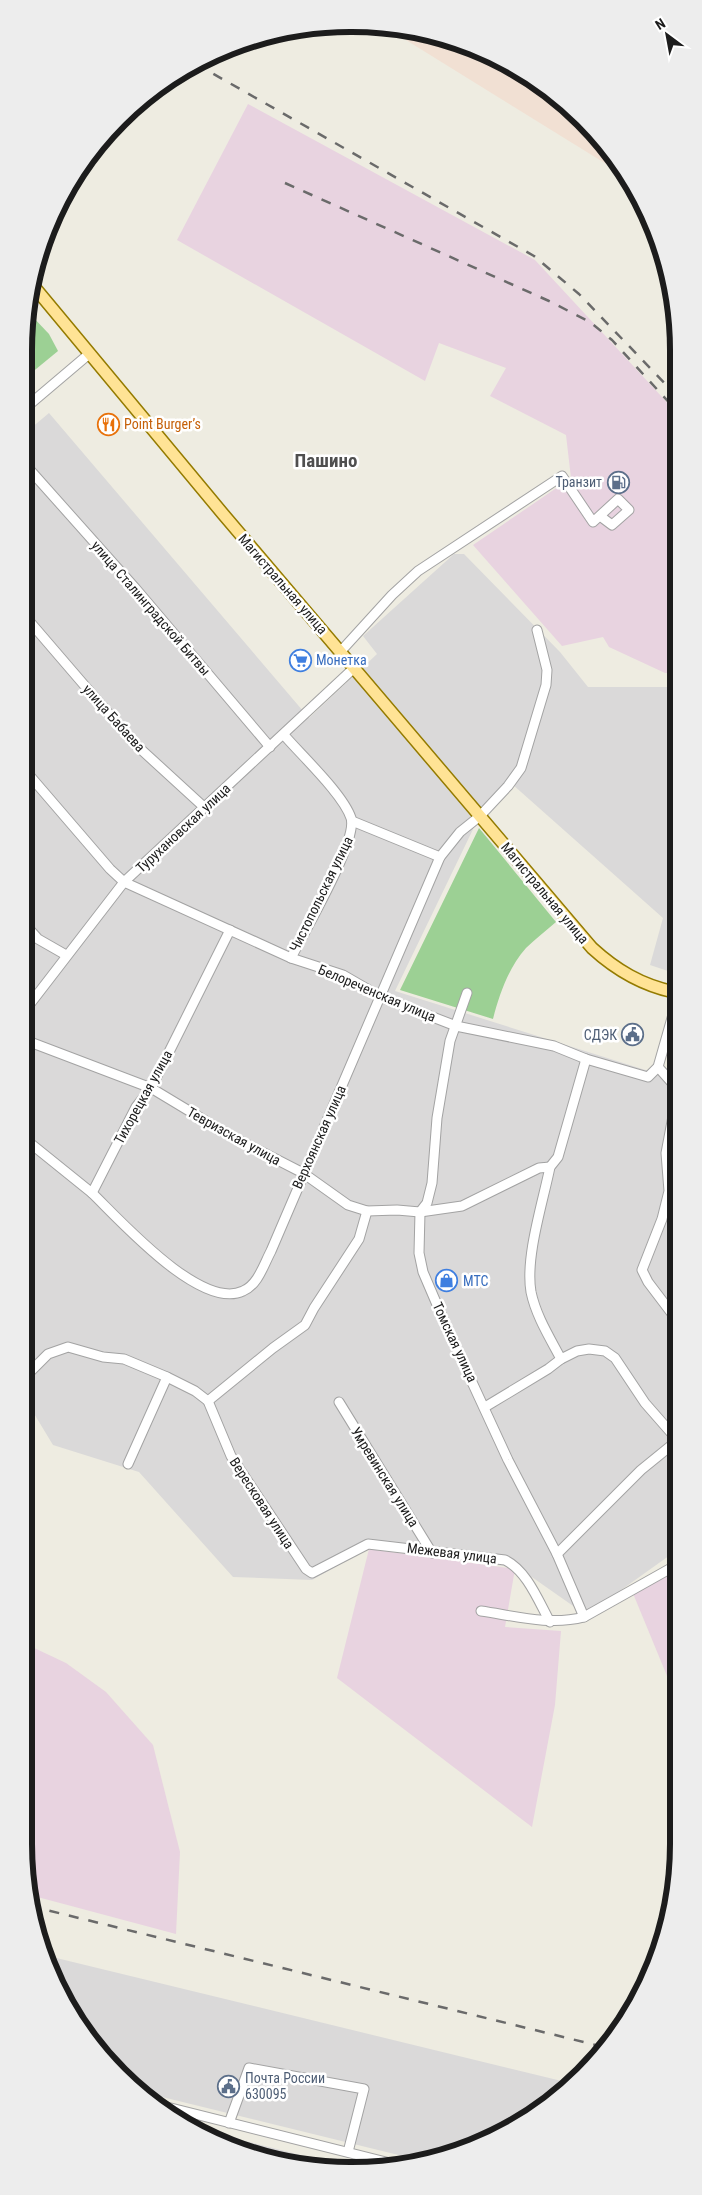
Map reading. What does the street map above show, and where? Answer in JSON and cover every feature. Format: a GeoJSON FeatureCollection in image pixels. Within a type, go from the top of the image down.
{"type":"FeatureCollection","features":[{"type":"Feature","properties":{"kind":"main road","name":"Магистральная улица"},"geometry":{"type":"LineString","coordinates":[[38,292],[354,668],[598,953],[629,976],[657,988],[670,991]]}},
{"type":"Feature","properties":{"kind":"street"},"geometry":{"type":"LineString","coordinates":[[32,402],[89,354]]}},
{"type":"Feature","properties":{"kind":"street","name":"улица Сталинградской Битвы"},"geometry":{"type":"LineString","coordinates":[[32,472],[136,589],[270,747]]}},
{"type":"Feature","properties":{"kind":"street"},"geometry":{"type":"LineString","coordinates":[[341,651],[392,595],[418,572],[562,476],[593,522],[600,516]]}},
{"type":"Feature","properties":{"kind":"street","name":"улица Бабаева"},"geometry":{"type":"LineString","coordinates":[[32,624],[134,742],[204,808]]}},
{"type":"Feature","properties":{"kind":"street"},"geometry":{"type":"LineString","coordinates":[[480,816],[521,768],[527,751],[546,686],[547,670],[537,630]]}},
{"type":"Feature","properties":{"kind":"street","name":"Турухановская улица"},"geometry":{"type":"LineString","coordinates":[[32,1001],[66,954],[124,882],[354,668]]}},
{"type":"Feature","properties":{"kind":"street","name":"Чистопольская улица"},"geometry":{"type":"LineString","coordinates":[[284,735],[343,803],[352,821],[348,845],[291,958]]}},
{"type":"Feature","properties":{"kind":"street","name":"Белореченская улица"},"geometry":{"type":"LineString","coordinates":[[32,778],[110,869],[124,882],[291,958],[343,975],[381,997],[456,1026],[554,1046],[586,1059],[648,1077],[658,1067]]}},
{"type":"Feature","properties":{"kind":"street","name":"Верхоянская улица"},"geometry":{"type":"LineString","coordinates":[[92,1193],[147,1246],[196,1285],[233,1294],[244,1291],[258,1277],[271,1251],[440,857],[460,832],[480,816]]}},
{"type":"Feature","properties":{"kind":"street"},"geometry":{"type":"LineString","coordinates":[[352,821],[440,857]]}},
{"type":"Feature","properties":{"kind":"street","name":"Тихорецкая улица"},"geometry":{"type":"LineString","coordinates":[[92,1193],[136,1107],[151,1088],[230,930]]}},
{"type":"Feature","properties":{"kind":"street"},"geometry":{"type":"LineString","coordinates":[[32,932],[38,939],[66,954]]}},
{"type":"Feature","properties":{"kind":"street","name":"Томская улица"},"geometry":{"type":"LineString","coordinates":[[467,993],[450,1041],[437,1118],[432,1183],[427,1203],[420,1212],[419,1252],[423,1272],[447,1328],[486,1407],[508,1460],[556,1554],[584,1617]]}},
{"type":"Feature","properties":{"kind":"street"},"geometry":{"type":"LineString","coordinates":[[670,1025],[658,1067],[670,1080]]}},
{"type":"Feature","properties":{"kind":"street","name":"Тевризская улица"},"geometry":{"type":"LineString","coordinates":[[32,1043],[151,1088],[229,1135],[303,1173],[348,1205],[367,1211],[397,1210],[420,1212],[462,1206],[539,1168],[550,1167]]}},
{"type":"Feature","properties":{"kind":"street"},"geometry":{"type":"LineString","coordinates":[[561,1359],[539,1315],[531,1293],[530,1271],[550,1167],[558,1157],[586,1059]]}},
{"type":"Feature","properties":{"kind":"street"},"geometry":{"type":"LineString","coordinates":[[670,1132],[666,1153],[670,1170]]}},
{"type":"Feature","properties":{"kind":"street"},"geometry":{"type":"LineString","coordinates":[[32,1145],[92,1193]]}},
{"type":"Feature","properties":{"kind":"street"},"geometry":{"type":"LineString","coordinates":[[670,1187],[662,1219],[642,1270],[662,1303],[670,1311]]}},
{"type":"Feature","properties":{"kind":"street"},"geometry":{"type":"LineString","coordinates":[[32,1370],[48,1354],[68,1347],[103,1357],[124,1359],[195,1391],[208,1401],[273,1348],[305,1325],[359,1239],[367,1211]]}},
{"type":"Feature","properties":{"kind":"street"},"geometry":{"type":"LineString","coordinates":[[486,1407],[548,1370],[561,1359],[577,1351],[589,1349],[604,1351],[615,1358],[645,1404],[670,1432]]}},
{"type":"Feature","properties":{"kind":"street"},"geometry":{"type":"LineString","coordinates":[[128,1464],[167,1377]]}},
{"type":"Feature","properties":{"kind":"street","name":"Вересковая улица"},"geometry":{"type":"LineString","coordinates":[[208,1401],[231,1456],[306,1569],[312,1573],[319,1571],[355,1549],[368,1544],[382,1544]]}},
{"type":"Feature","properties":{"kind":"street","name":"Умревинская улица"},"geometry":{"type":"LineString","coordinates":[[339,1402],[432,1552]]}},
{"type":"Feature","properties":{"kind":"street"},"geometry":{"type":"LineString","coordinates":[[556,1554],[641,1470],[670,1446]]}},
{"type":"Feature","properties":{"kind":"street","name":"Межевая улица"},"geometry":{"type":"LineString","coordinates":[[382,1544],[505,1560],[514,1564],[523,1575],[550,1622]]}},
{"type":"Feature","properties":{"kind":"street"},"geometry":{"type":"LineString","coordinates":[[481,1611],[550,1622],[569,1621],[584,1617],[670,1569]]}},
{"type":"Feature","properties":{"kind":"street"},"geometry":{"type":"LineString","coordinates":[[229,2123],[249,2068],[364,2089],[348,2152]]}},
{"type":"Feature","properties":{"kind":"street"},"geometry":{"type":"LineString","coordinates":[[176,2110],[383,2161]]}},
{"type":"Feature","properties":{"kind":"shaded area"},"geometry":{"type":"Polygon","coordinates":[[[400,36],[453,49],[492,65],[528,86],[545,98],[576,126],[611,167],[400,36]]]}},
{"type":"Feature","properties":{"kind":"shaded area"},"geometry":{"type":"Polygon","coordinates":[[[248,104],[535,260],[670,406],[670,673],[665,673],[609,647],[603,637],[562,646],[473,545],[571,478],[566,435],[490,396],[506,368],[439,343],[425,381],[177,240],[248,104]]]}},
{"type":"Feature","properties":{"kind":"shaded area"},"geometry":{"type":"Polygon","coordinates":[[[49,413],[309,718],[377,654],[363,636],[454,554],[464,554],[560,652],[588,687],[670,687],[670,972],[650,965],[663,918],[512,784],[477,821],[395,991],[670,1078],[670,1555],[586,1615],[519,1568],[369,1548],[312,1580],[233,1577],[139,1472],[53,1445],[32,1410],[32,427],[49,413]]]}},
{"type":"Feature","properties":{"kind":"shaded area"},"geometry":{"type":"Polygon","coordinates":[[[369,1549],[515,1569],[505,1627],[561,1631],[555,1705],[532,1827],[337,1678],[369,1549]]]}},
{"type":"Feature","properties":{"kind":"shaded area"},"geometry":{"type":"Polygon","coordinates":[[[670,1572],[670,1683],[632,1591],[670,1572]]]}},
{"type":"Feature","properties":{"kind":"shaded area"},"geometry":{"type":"Polygon","coordinates":[[[32,1647],[66,1663],[106,1692],[153,1745],[180,1852],[176,1934],[37,1897],[32,1844],[32,1647]]]}},
{"type":"Feature","properties":{"kind":"shaded area"},"geometry":{"type":"Polygon","coordinates":[[[54,1957],[563,2081],[528,2109],[492,2130],[453,2146],[407,2157],[155,2095],[126,2069],[98,2038],[65,1985],[54,1957]]]}},
{"type":"Feature","properties":{"kind":"shaded area"},"geometry":{"type":"Polygon","coordinates":[[[222,2135],[327,2162],[269,2152],[222,2135]]]}},
{"type":"Feature","properties":{"kind":"green space"},"geometry":{"type":"Polygon","coordinates":[[[34,318],[49,334],[58,351],[32,372],[34,318]]]}},
{"type":"Feature","properties":{"kind":"green space"},"geometry":{"type":"Polygon","coordinates":[[[479,828],[556,922],[526,948],[520,956],[510,972],[498,1000],[493,1019],[400,990],[479,828]]]}},
{"type":"Feature","properties":{"kind":"railway"},"geometry":{"type":"LineString","coordinates":[[204,68],[534,256],[579,294],[670,389]]}},
{"type":"Feature","properties":{"kind":"railway"},"geometry":{"type":"LineString","coordinates":[[285,183],[549,301],[590,322],[612,340],[670,404]]}},
{"type":"Feature","properties":{"kind":"railway"},"geometry":{"type":"LineString","coordinates":[[39,1908],[598,2045]]}},
{"type":"Feature","properties":{"kind":"place","name":"Point Burger’s"},"geometry":{"type":"Point","coordinates":[108,424]}},
{"type":"Feature","properties":{"kind":"place","name":"Транзит"},"geometry":{"type":"Point","coordinates":[618,482]}},
{"type":"Feature","properties":{"kind":"place","name":"Монетка"},"geometry":{"type":"Point","coordinates":[300,660]}},
{"type":"Feature","properties":{"kind":"place","name":"СДЭК"},"geometry":{"type":"Point","coordinates":[633,1035]}},
{"type":"Feature","properties":{"kind":"place","name":"МТС"},"geometry":{"type":"Point","coordinates":[447,1281]}},
{"type":"Feature","properties":{"kind":"place","name":"Почта России 630095"},"geometry":{"type":"Point","coordinates":[229,2086]}},
{"type":"Feature","properties":{"kind":"district","name":"Пашино"},"geometry":{"type":"Point","coordinates":[326,460]}}]}
